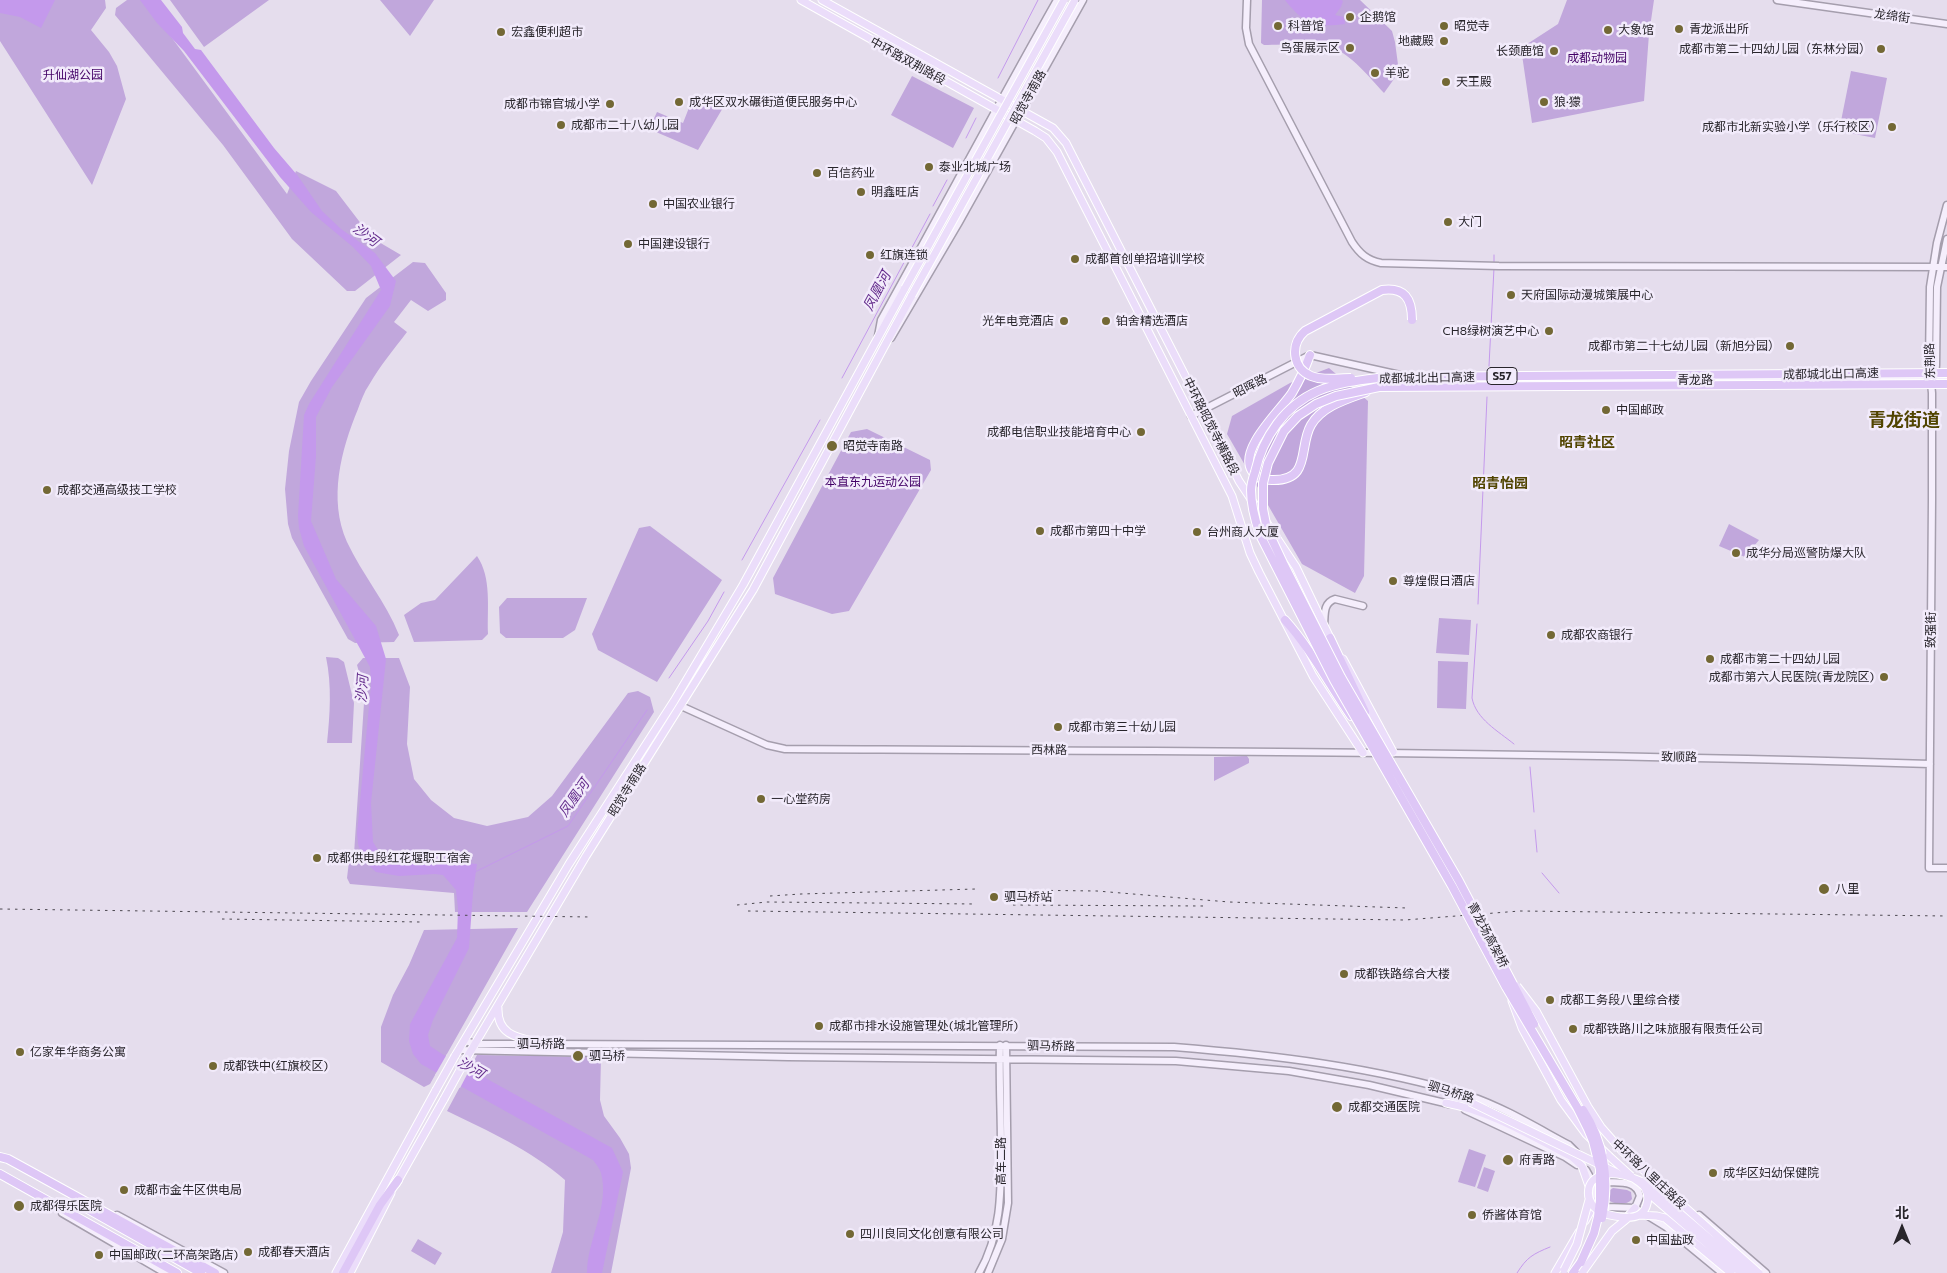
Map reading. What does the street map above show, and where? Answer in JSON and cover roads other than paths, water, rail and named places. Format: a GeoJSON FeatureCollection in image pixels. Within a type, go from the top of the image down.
{"type":"FeatureCollection","features":[{"type":"Feature","properties":{"kind":"highway"},"geometry":{"type":"LineString","coordinates":[[1385,377],[1326,378],[1311,376],[1301,368],[1296,359],[1296,342],[1305,331],[1382,290],[1391,289],[1406,295],[1412,308],[1412,320]]}},
{"type":"Feature","properties":{"kind":"highway"},"geometry":{"type":"LineString","coordinates":[[1310,355],[1291,394],[1253,444],[1249,461],[1251,469],[1256,476],[1267,480],[1282,480],[1295,474],[1299,469],[1309,430],[1317,417],[1331,406],[1378,387]]}},
{"type":"Feature","properties":{"kind":"highway","name":"成都城北出口高速"},"geometry":{"type":"LineString","coordinates":[[1303,612],[1260,535],[1252,510],[1251,488],[1262,447],[1271,431],[1299,401],[1318,391],[1345,382],[1385,377],[1947,373]]}},
{"type":"Feature","properties":{"kind":"highway","name":"成都城北出口高速"},"geometry":{"type":"LineString","coordinates":[[1303,612],[1267,529],[1263,510],[1263,483],[1268,463],[1284,431],[1298,416],[1316,404],[1336,396],[1378,387],[1947,384]]}},
{"type":"Feature","properties":{"kind":"highway","name":"青龙场高架桥"},"geometry":{"type":"LineString","coordinates":[[1303,612],[1334,680],[1374,740],[1459,881],[1530,1017],[1597,1135],[1604,1160],[1606,1177],[1604,1208],[1593,1248],[1582,1273]]}},
{"type":"Feature","properties":{"kind":"highway"},"geometry":{"type":"LineString","coordinates":[[1285,620],[1304,642],[1327,682],[1374,740]]}},
{"type":"Feature","properties":{"kind":"highway"},"geometry":{"type":"LineString","coordinates":[[1330,638],[1374,740]]}},
{"type":"Feature","properties":{"kind":"highway","name":"青龙场高架桥"},"geometry":{"type":"LineString","coordinates":[[1374,740],[1506,987],[1577,1107],[1593,1141],[1598,1158],[1600,1183],[1598,1217],[1581,1262],[1566,1272]]}},
{"type":"Feature","properties":{"kind":"highway"},"geometry":{"type":"LineString","coordinates":[[0,1159],[16,1164],[216,1273]]}},
{"type":"Feature","properties":{"kind":"highway"},"geometry":{"type":"LineString","coordinates":[[0,1159],[201,1273]]}},
{"type":"Feature","properties":{"kind":"highway"},"geometry":{"type":"LineString","coordinates":[[0,1174],[177,1273]]}},
{"type":"Feature","properties":{"kind":"highway"},"geometry":{"type":"LineString","coordinates":[[343,1273],[380,1205],[398,1180]]}},
{"type":"Feature","properties":{"kind":"main road","name":"中环路双荆路段"},"geometry":{"type":"LineString","coordinates":[[801,0],[1016,120]]}},
{"type":"Feature","properties":{"kind":"main road","name":"中环路双荆路段"},"geometry":{"type":"LineString","coordinates":[[822,0],[1021,110]]}},
{"type":"Feature","properties":{"kind":"main road","name":"昭觉寺南路"},"geometry":{"type":"LineString","coordinates":[[336,1273],[457,1053],[569,864],[674,701],[743,585],[1064,0]]}},
{"type":"Feature","properties":{"kind":"main road","name":"昭觉寺南路"},"geometry":{"type":"LineString","coordinates":[[350,1273],[398,1180],[466,1059],[586,856],[753,590],[912,295],[1075,0]]}},
{"type":"Feature","properties":{"kind":"main road","name":"中环路昭觉寺横路段"},"geometry":{"type":"LineString","coordinates":[[1021,110],[1053,128],[1066,142],[1239,481],[1296,567],[1330,638],[1394,752]]}},
{"type":"Feature","properties":{"kind":"main road","name":"中环路昭觉寺横路段"},"geometry":{"type":"LineString","coordinates":[[1016,120],[1046,138],[1057,152],[1232,496],[1250,553],[1313,676],[1363,753]]}},
{"type":"Feature","properties":{"kind":"main road","name":"中环路八里庄路段"},"geometry":{"type":"LineString","coordinates":[[1513,982],[1536,1011],[1584,1100],[1610,1138],[1623,1152],[1759,1273]]}},
{"type":"Feature","properties":{"kind":"main road","name":"中环路八里庄路段"},"geometry":{"type":"LineString","coordinates":[[1506,987],[1522,1028],[1561,1100],[1582,1129],[1664,1208],[1741,1273]]}},
{"type":"Feature","properties":{"kind":"main road"},"geometry":{"type":"LineString","coordinates":[[498,1006],[499,1022],[503,1029],[508,1033],[545,1044]]}},
{"type":"Feature","properties":{"kind":"main road"},"geometry":{"type":"LineString","coordinates":[[1449,1091],[1484,1113],[1572,1157],[1582,1166],[1593,1194],[1566,1272]]}},
{"type":"Feature","properties":{"kind":"main road"},"geometry":{"type":"LineString","coordinates":[[1446,1103],[1469,1104],[1620,1174],[1646,1188],[1648,1197],[1645,1209],[1639,1215]]}},
{"type":"Feature","properties":{"kind":"main road"},"geometry":{"type":"LineString","coordinates":[[1620,1174],[1602,1175],[1593,1179],[1593,1208],[1606,1215],[1629,1217],[1639,1215],[1665,1218],[1730,1273]]}},
{"type":"Feature","properties":{"kind":"main road"},"geometry":{"type":"LineString","coordinates":[[1632,1181],[1646,1184],[1750,1273]]}},
{"type":"Feature","properties":{"kind":"main road"},"geometry":{"type":"LineString","coordinates":[[1555,1273],[1593,1194]]}},
{"type":"Feature","properties":{"kind":"main road"},"geometry":{"type":"LineString","coordinates":[[1582,1273],[1635,1208]]}},
{"type":"Feature","properties":{"kind":"main road"},"geometry":{"type":"LineString","coordinates":[[1582,1273],[1612,1231],[1629,1217]]}},
{"type":"Feature","properties":{"kind":"street","name":"昭觉寺南路"},"geometry":{"type":"LineString","coordinates":[[876,345],[881,320],[940,214],[995,109],[1057,0]]}},
{"type":"Feature","properties":{"kind":"street","name":"昭觉寺南路"},"geometry":{"type":"LineString","coordinates":[[883,350],[897,330],[1083,0]]}},
{"type":"Feature","properties":{"kind":"street"},"geometry":{"type":"LineString","coordinates":[[1247,0],[1246,28],[1250,44],[1358,251],[1364,257],[1381,263],[1499,266],[1944,267]]}},
{"type":"Feature","properties":{"kind":"street","name":"龙绵街"},"geometry":{"type":"LineString","coordinates":[[1777,0],[1947,24]]}},
{"type":"Feature","properties":{"kind":"street","name":"东荆路"},"geometry":{"type":"LineString","coordinates":[[1932,393],[1930,287],[1932,266],[1947,205]]}},
{"type":"Feature","properties":{"kind":"street","name":"东荆路"},"geometry":{"type":"LineString","coordinates":[[1932,379],[1936,365],[1937,287],[1944,267],[1947,239]]}},
{"type":"Feature","properties":{"kind":"street","name":"昭晖路"},"geometry":{"type":"LineString","coordinates":[[1191,416],[1310,355]]}},
{"type":"Feature","properties":{"kind":"street","name":"青龙路"},"geometry":{"type":"LineString","coordinates":[[1310,355],[1376,370],[1444,382],[1947,379]]}},
{"type":"Feature","properties":{"kind":"street","name":"致强街"},"geometry":{"type":"LineString","coordinates":[[1932,393],[1930,868],[1947,868]]}},
{"type":"Feature","properties":{"kind":"street"},"geometry":{"type":"LineString","coordinates":[[1324,625],[1326,607],[1332,600],[1335,599],[1363,606]]}},
{"type":"Feature","properties":{"kind":"street","name":"西林路"},"geometry":{"type":"LineString","coordinates":[[681,706],[767,745],[785,749],[1427,753]]}},
{"type":"Feature","properties":{"kind":"street","name":"致顺路"},"geometry":{"type":"LineString","coordinates":[[1427,753],[1744,758],[1930,764]]}},
{"type":"Feature","properties":{"kind":"street","name":"驷马桥路"},"geometry":{"type":"LineString","coordinates":[[465,1041],[476,1044],[1174,1047],[1219,1051],[1373,1072],[1472,1097],[1569,1144],[1580,1157],[1593,1194]]}},
{"type":"Feature","properties":{"kind":"street","name":"高车二路"},"geometry":{"type":"LineString","coordinates":[[988,1273],[1002,1240],[1008,1203],[1003,1045]]}},
{"type":"Feature","properties":{"kind":"street","name":"驷马桥路"},"geometry":{"type":"LineString","coordinates":[[457,1053],[471,1051],[1176,1061],[1289,1071],[1369,1085],[1446,1103],[1509,1130],[1571,1161],[1578,1166],[1593,1194]]}},
{"type":"Feature","properties":{"kind":"street","name":"高车二路"},"geometry":{"type":"LineString","coordinates":[[979,1273],[986,1261],[996,1234],[1000,1204],[1004,1059]]}},
{"type":"Feature","properties":{"kind":"street"},"geometry":{"type":"LineString","coordinates":[[0,1153],[32,1168],[224,1273]]}},
{"type":"Feature","properties":{"kind":"street"},"geometry":{"type":"LineString","coordinates":[[0,1178],[165,1273]]}},
{"type":"Feature","properties":{"kind":"street"},"geometry":{"type":"LineString","coordinates":[[1632,1181],[1640,1196],[1635,1208]]}},
{"type":"Feature","properties":{"kind":"street"},"geometry":{"type":"LineString","coordinates":[[1722,1273],[1666,1227],[1635,1208],[1607,1207],[1593,1194],[1607,1182],[1632,1181],[1675,1195],[1766,1273]]}},
{"type":"Feature","properties":{"kind":"waterway","name":"凤凰河"},"geometry":{"type":"LineString","coordinates":[[998,78],[1038,0]]}},
{"type":"Feature","properties":{"kind":"waterway","name":"凤凰河"},"geometry":{"type":"LineString","coordinates":[[966,138],[976,118]]}},
{"type":"Feature","properties":{"kind":"waterway","name":"凤凰河"},"geometry":{"type":"LineString","coordinates":[[933,206],[947,180]]}},
{"type":"Feature","properties":{"kind":"waterway","name":"凤凰河"},"geometry":{"type":"LineString","coordinates":[[842,378],[930,214]]}},
{"type":"Feature","properties":{"kind":"waterway"},"geometry":{"type":"LineString","coordinates":[[1494,255],[1494,264]]}},
{"type":"Feature","properties":{"kind":"waterway"},"geometry":{"type":"LineString","coordinates":[[1489,366],[1494,268]]}},
{"type":"Feature","properties":{"kind":"waterway"},"geometry":{"type":"LineString","coordinates":[[1478,604],[1487,397]]}},
{"type":"Feature","properties":{"kind":"waterway","name":"凤凰河"},"geometry":{"type":"LineString","coordinates":[[742,560],[820,420]]}},
{"type":"Feature","properties":{"kind":"waterway","name":"凤凰河"},"geometry":{"type":"LineString","coordinates":[[669,678],[708,621],[724,592]]}},
{"type":"Feature","properties":{"kind":"waterway"},"geometry":{"type":"LineString","coordinates":[[1477,624],[1472,698],[1474,705],[1489,724],[1514,744]]}},
{"type":"Feature","properties":{"kind":"waterway","name":"凤凰河"},"geometry":{"type":"LineString","coordinates":[[475,872],[568,826],[647,710]]}},
{"type":"Feature","properties":{"kind":"waterway"},"geometry":{"type":"LineString","coordinates":[[1530,767],[1534,812]]}},
{"type":"Feature","properties":{"kind":"waterway"},"geometry":{"type":"LineString","coordinates":[[1535,830],[1537,852]]}},
{"type":"Feature","properties":{"kind":"waterway"},"geometry":{"type":"LineString","coordinates":[[1542,873],[1559,893]]}},
{"type":"Feature","properties":{"kind":"waterway"},"geometry":{"type":"LineString","coordinates":[[1517,1273],[1531,1257],[1550,1247]]}},
{"type":"Feature","properties":{"kind":"railway"},"geometry":{"type":"LineString","coordinates":[[770,896],[976,889]]}},
{"type":"Feature","properties":{"kind":"railway"},"geometry":{"type":"LineString","coordinates":[[1013,890],[1097,891],[1229,902],[1407,908]]}},
{"type":"Feature","properties":{"kind":"railway"},"geometry":{"type":"LineString","coordinates":[[737,905],[767,902],[975,904]]}},
{"type":"Feature","properties":{"kind":"railway"},"geometry":{"type":"LineString","coordinates":[[1013,905],[1204,906]]}},
{"type":"Feature","properties":{"kind":"railway"},"geometry":{"type":"LineString","coordinates":[[0,909],[591,917]]}},
{"type":"Feature","properties":{"kind":"railway"},"geometry":{"type":"LineString","coordinates":[[748,911],[1405,920],[1520,911],[1947,916]]}},
{"type":"Feature","properties":{"kind":"railway"},"geometry":{"type":"LineString","coordinates":[[222,919],[420,922]]}},
{"type":"Feature","properties":{"kind":"place","name":"企鹅馆"},"geometry":{"type":"Point","coordinates":[1350,17]}},
{"type":"Feature","properties":{"kind":"place","name":"科普馆"},"geometry":{"type":"Point","coordinates":[1278,26]}},
{"type":"Feature","properties":{"kind":"place","name":"昭觉寺"},"geometry":{"type":"Point","coordinates":[1444,26]}},
{"type":"Feature","properties":{"kind":"place","name":"青龙派出所"},"geometry":{"type":"Point","coordinates":[1679,29]}},
{"type":"Feature","properties":{"kind":"place","name":"大象馆"},"geometry":{"type":"Point","coordinates":[1608,30]}},
{"type":"Feature","properties":{"kind":"place","name":"宏鑫便利超市"},"geometry":{"type":"Point","coordinates":[501,32]}},
{"type":"Feature","properties":{"kind":"place","name":"地藏殿"},"geometry":{"type":"Point","coordinates":[1444,41]}},
{"type":"Feature","properties":{"kind":"place","name":"鸟蛋展示区"},"geometry":{"type":"Point","coordinates":[1350,48]}},
{"type":"Feature","properties":{"kind":"place","name":"成都市第二十四幼儿园（东林分园）"},"geometry":{"type":"Point","coordinates":[1881,49]}},
{"type":"Feature","properties":{"kind":"place","name":"长颈鹿馆"},"geometry":{"type":"Point","coordinates":[1554,51]}},
{"type":"Feature","properties":{"kind":"place","name":"羊驼"},"geometry":{"type":"Point","coordinates":[1375,73]}},
{"type":"Feature","properties":{"kind":"place","name":"天王殿"},"geometry":{"type":"Point","coordinates":[1446,82]}},
{"type":"Feature","properties":{"kind":"place","name":"成华区双水碾街道便民服务中心"},"geometry":{"type":"Point","coordinates":[679,102]}},
{"type":"Feature","properties":{"kind":"place","name":"狼·獴"},"geometry":{"type":"Point","coordinates":[1544,102]}},
{"type":"Feature","properties":{"kind":"place","name":"成都市锦官城小学"},"geometry":{"type":"Point","coordinates":[610,104]}},
{"type":"Feature","properties":{"kind":"place","name":"成都市二十八幼儿园"},"geometry":{"type":"Point","coordinates":[561,125]}},
{"type":"Feature","properties":{"kind":"place","name":"成都市北新实验小学（乐行校区）"},"geometry":{"type":"Point","coordinates":[1892,127]}},
{"type":"Feature","properties":{"kind":"place","name":"泰业北城广场"},"geometry":{"type":"Point","coordinates":[929,167]}},
{"type":"Feature","properties":{"kind":"place","name":"百信药业"},"geometry":{"type":"Point","coordinates":[817,173]}},
{"type":"Feature","properties":{"kind":"place","name":"明鑫旺店"},"geometry":{"type":"Point","coordinates":[861,192]}},
{"type":"Feature","properties":{"kind":"place","name":"中国农业银行"},"geometry":{"type":"Point","coordinates":[653,204]}},
{"type":"Feature","properties":{"kind":"place","name":"大门"},"geometry":{"type":"Point","coordinates":[1448,222]}},
{"type":"Feature","properties":{"kind":"place","name":"中国建设银行"},"geometry":{"type":"Point","coordinates":[628,244]}},
{"type":"Feature","properties":{"kind":"place","name":"红旗连锁"},"geometry":{"type":"Point","coordinates":[870,255]}},
{"type":"Feature","properties":{"kind":"place","name":"成都首创单招培训学校"},"geometry":{"type":"Point","coordinates":[1075,259]}},
{"type":"Feature","properties":{"kind":"place","name":"天府国际动漫城策展中心"},"geometry":{"type":"Point","coordinates":[1511,295]}},
{"type":"Feature","properties":{"kind":"place","name":"光年电竞酒店"},"geometry":{"type":"Point","coordinates":[1064,321]}},
{"type":"Feature","properties":{"kind":"place","name":"铂舍精选酒店"},"geometry":{"type":"Point","coordinates":[1106,321]}},
{"type":"Feature","properties":{"kind":"place","name":"CH8绿树演艺中心"},"geometry":{"type":"Point","coordinates":[1549,331]}},
{"type":"Feature","properties":{"kind":"place","name":"成都市第二十七幼儿园（新旭分园）"},"geometry":{"type":"Point","coordinates":[1790,346]}},
{"type":"Feature","properties":{"kind":"place","name":"中国邮政"},"geometry":{"type":"Point","coordinates":[1606,410]}},
{"type":"Feature","properties":{"kind":"place","name":"成都电信职业技能培育中心"},"geometry":{"type":"Point","coordinates":[1141,432]}},
{"type":"Feature","properties":{"kind":"place","name":"昭觉寺南路"},"geometry":{"type":"Point","coordinates":[832,446]}},
{"type":"Feature","properties":{"kind":"place","name":"成都交通高级技工学校"},"geometry":{"type":"Point","coordinates":[47,490]}},
{"type":"Feature","properties":{"kind":"place","name":"成都市第四十中学"},"geometry":{"type":"Point","coordinates":[1040,531]}},
{"type":"Feature","properties":{"kind":"place","name":"台州商人大厦"},"geometry":{"type":"Point","coordinates":[1197,532]}},
{"type":"Feature","properties":{"kind":"place","name":"成华分局巡警防爆大队"},"geometry":{"type":"Point","coordinates":[1736,553]}},
{"type":"Feature","properties":{"kind":"place","name":"尊煌假日酒店"},"geometry":{"type":"Point","coordinates":[1393,581]}},
{"type":"Feature","properties":{"kind":"place","name":"成都农商银行"},"geometry":{"type":"Point","coordinates":[1551,635]}},
{"type":"Feature","properties":{"kind":"place","name":"成都市第二十四幼儿园"},"geometry":{"type":"Point","coordinates":[1710,659]}},
{"type":"Feature","properties":{"kind":"place","name":"成都市第六人民医院(青龙院区)"},"geometry":{"type":"Point","coordinates":[1884,677]}},
{"type":"Feature","properties":{"kind":"place","name":"成都市第三十幼儿园"},"geometry":{"type":"Point","coordinates":[1058,727]}},
{"type":"Feature","properties":{"kind":"place","name":"一心堂药房"},"geometry":{"type":"Point","coordinates":[761,799]}},
{"type":"Feature","properties":{"kind":"place","name":"成都供电段红花堰职工宿舍"},"geometry":{"type":"Point","coordinates":[317,858]}},
{"type":"Feature","properties":{"kind":"place","name":"八里"},"geometry":{"type":"Point","coordinates":[1824,889]}},
{"type":"Feature","properties":{"kind":"place","name":"驷马桥站"},"geometry":{"type":"Point","coordinates":[994,897]}},
{"type":"Feature","properties":{"kind":"place","name":"成都铁路综合大楼"},"geometry":{"type":"Point","coordinates":[1344,974]}},
{"type":"Feature","properties":{"kind":"place","name":"成都工务段八里综合楼"},"geometry":{"type":"Point","coordinates":[1550,1000]}},
{"type":"Feature","properties":{"kind":"place","name":"成都市排水设施管理处(城北管理所)"},"geometry":{"type":"Point","coordinates":[819,1026]}},
{"type":"Feature","properties":{"kind":"place","name":"成都铁路川之味旅服有限责任公司"},"geometry":{"type":"Point","coordinates":[1573,1029]}},
{"type":"Feature","properties":{"kind":"place","name":"亿家年华商务公寓"},"geometry":{"type":"Point","coordinates":[20,1052]}},
{"type":"Feature","properties":{"kind":"place","name":"驷马桥"},"geometry":{"type":"Point","coordinates":[578,1056]}},
{"type":"Feature","properties":{"kind":"place","name":"成都铁中(红旗校区)"},"geometry":{"type":"Point","coordinates":[213,1066]}},
{"type":"Feature","properties":{"kind":"place","name":"成都交通医院"},"geometry":{"type":"Point","coordinates":[1337,1107]}},
{"type":"Feature","properties":{"kind":"place","name":"府青路"},"geometry":{"type":"Point","coordinates":[1508,1160]}},
{"type":"Feature","properties":{"kind":"place","name":"成华区妇幼保健院"},"geometry":{"type":"Point","coordinates":[1713,1173]}},
{"type":"Feature","properties":{"kind":"place","name":"成都市金牛区供电局"},"geometry":{"type":"Point","coordinates":[124,1190]}},
{"type":"Feature","properties":{"kind":"place","name":"成都得乐医院"},"geometry":{"type":"Point","coordinates":[19,1206]}},
{"type":"Feature","properties":{"kind":"place","name":"侨酱体育馆"},"geometry":{"type":"Point","coordinates":[1472,1215]}},
{"type":"Feature","properties":{"kind":"place","name":"四川良同文化创意有限公司"},"geometry":{"type":"Point","coordinates":[850,1234]}},
{"type":"Feature","properties":{"kind":"place","name":"中国盐政"},"geometry":{"type":"Point","coordinates":[1636,1240]}},
{"type":"Feature","properties":{"kind":"place","name":"成都春天酒店"},"geometry":{"type":"Point","coordinates":[248,1252]}},
{"type":"Feature","properties":{"kind":"place","name":"中国邮政(二环高架路店)"},"geometry":{"type":"Point","coordinates":[99,1255]}},
{"type":"Feature","properties":{"kind":"district","name":"青龙街道"},"geometry":{"type":"Point","coordinates":[1904,420]}},
{"type":"Feature","properties":{"kind":"district","name":"昭青社区"},"geometry":{"type":"Point","coordinates":[1587,442]}},
{"type":"Feature","properties":{"kind":"district","name":"昭青怡园"},"geometry":{"type":"Point","coordinates":[1500,483]}},
{"type":"Feature","properties":{"kind":"park label","name":"成都动物园"},"geometry":{"type":"Point","coordinates":[1597,58]}},
{"type":"Feature","properties":{"kind":"park label","name":"升仙湖公园"},"geometry":{"type":"Point","coordinates":[73,75]}},
{"type":"Feature","properties":{"kind":"park label","name":"本直东九运动公园"},"geometry":{"type":"Point","coordinates":[873,482]}},
{"type":"Feature","properties":{"kind":"water label","name":"沙河"},"geometry":{"type":"Point","coordinates":[366,235]}},
{"type":"Feature","properties":{"kind":"water label","name":"沙河"},"geometry":{"type":"Point","coordinates":[362,689]}},
{"type":"Feature","properties":{"kind":"water label","name":"沙河"},"geometry":{"type":"Point","coordinates":[471,1068]}}]}
